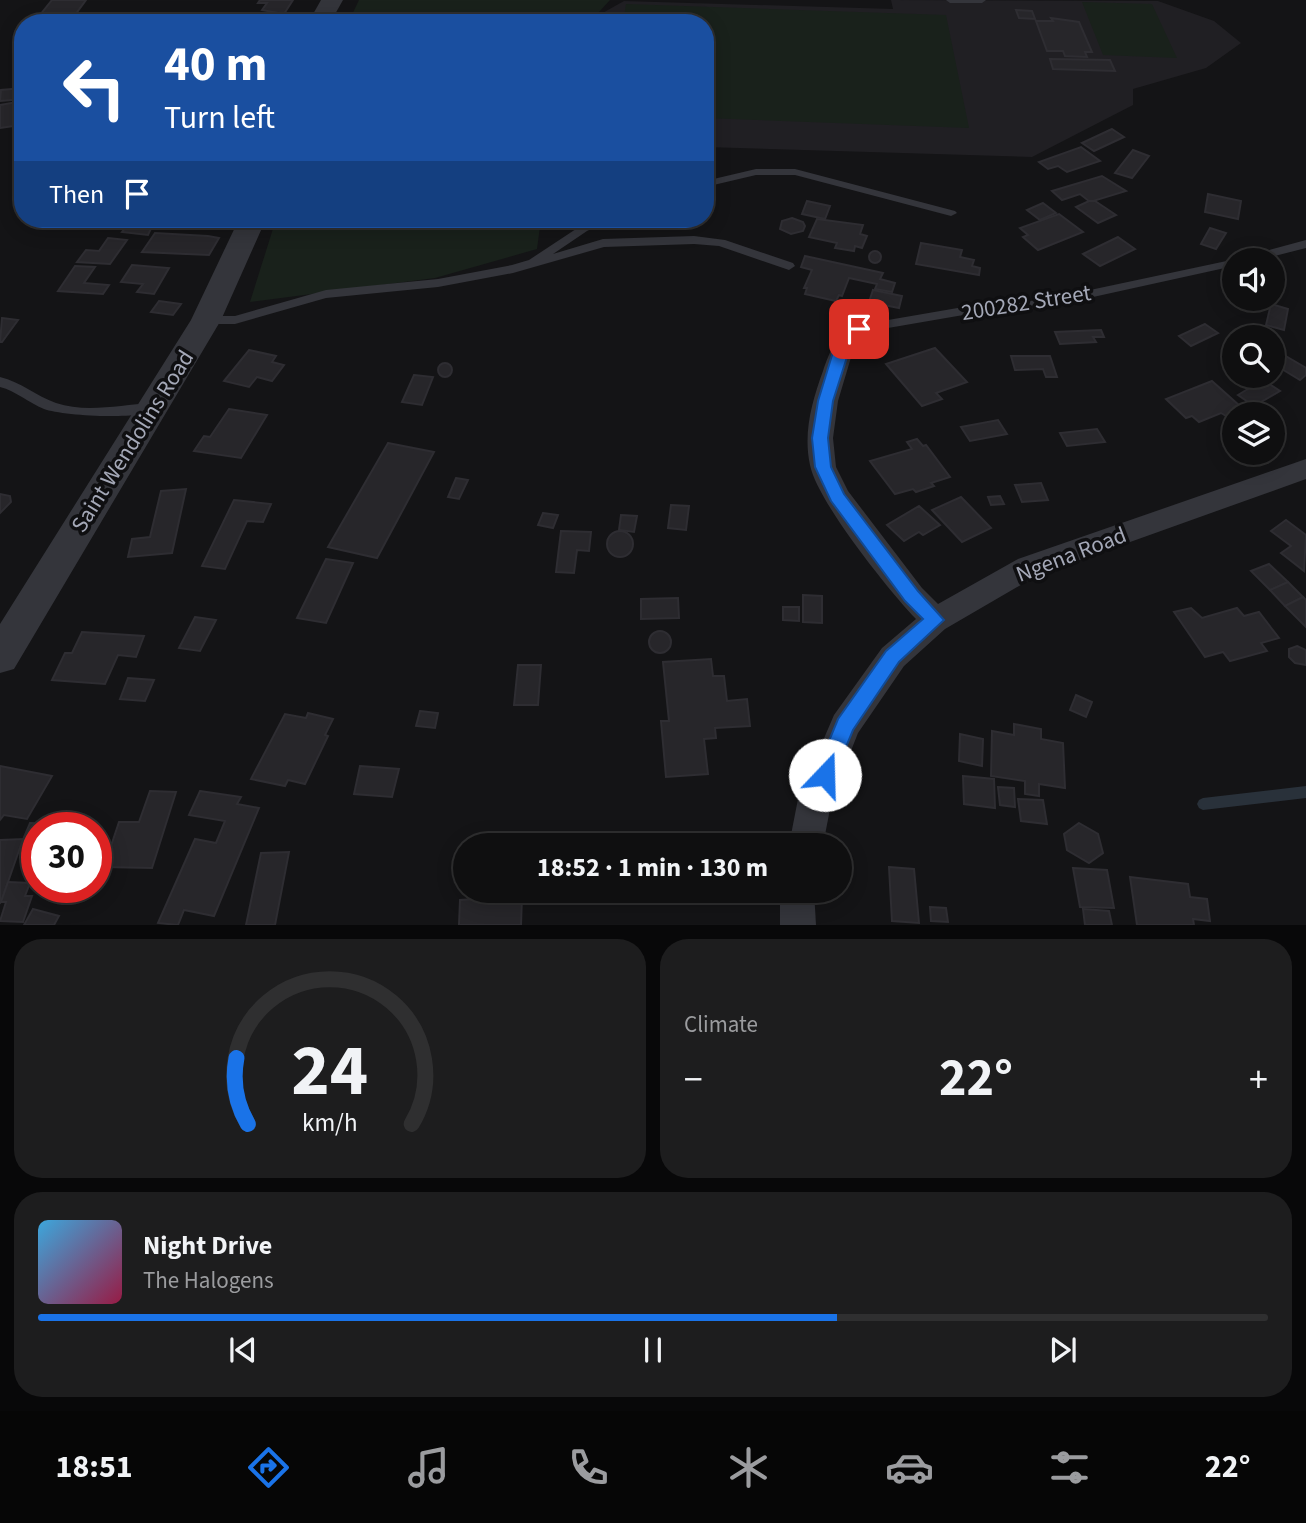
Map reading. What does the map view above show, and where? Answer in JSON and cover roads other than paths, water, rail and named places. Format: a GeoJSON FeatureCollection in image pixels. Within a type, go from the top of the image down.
{"type":"FeatureCollection","features":[{"type":"Feature","properties":{"kind":"street","name":"Saint Wendolins Road"},"geometry":{"type":"LineString","coordinates":[[0,657],[206,320],[248,228]]}},
{"type":"Feature","properties":{"kind":"street"},"geometry":{"type":"LineString","coordinates":[[859,329],[841,352],[825,401],[820,438],[823,467],[837,497],[912,596],[935,620]]}},
{"type":"Feature","properties":{"kind":"street","name":"Ngena Road"},"geometry":{"type":"LineString","coordinates":[[809,833],[816,799],[845,725],[893,657],[935,620],[1028,567],[1306,469]]}},
{"type":"Feature","properties":{"kind":"street"},"geometry":{"type":"LineString","coordinates":[[797,903],[798,925]]}},
{"type":"Feature","properties":{"kind":"lane"},"geometry":{"type":"LineString","coordinates":[[950,0],[982,1]]}},
{"type":"Feature","properties":{"kind":"lane"},"geometry":{"type":"LineString","coordinates":[[714,182],[756,172],[795,172],[951,213]]}},
{"type":"Feature","properties":{"kind":"lane"},"geometry":{"type":"LineString","coordinates":[[525,266],[585,228]]}},
{"type":"Feature","properties":{"kind":"lane"},"geometry":{"type":"LineString","coordinates":[[206,320],[235,320],[326,294],[438,283],[525,266],[603,243],[694,240],[721,243],[789,267]]}},
{"type":"Feature","properties":{"kind":"lane"},"geometry":{"type":"LineString","coordinates":[[1285,249],[1306,244]]}},
{"type":"Feature","properties":{"kind":"lane","name":"200282 Street"},"geometry":{"type":"LineString","coordinates":[[859,329],[975,309],[1043,304],[1222,265]]}},
{"type":"Feature","properties":{"kind":"lane"},"geometry":{"type":"LineString","coordinates":[[0,382],[9,383],[49,405],[65,410],[151,408]]}},
{"type":"Feature","properties":{"kind":"waterway"},"geometry":{"type":"LineString","coordinates":[[1203,804],[1306,792]]}}]}
